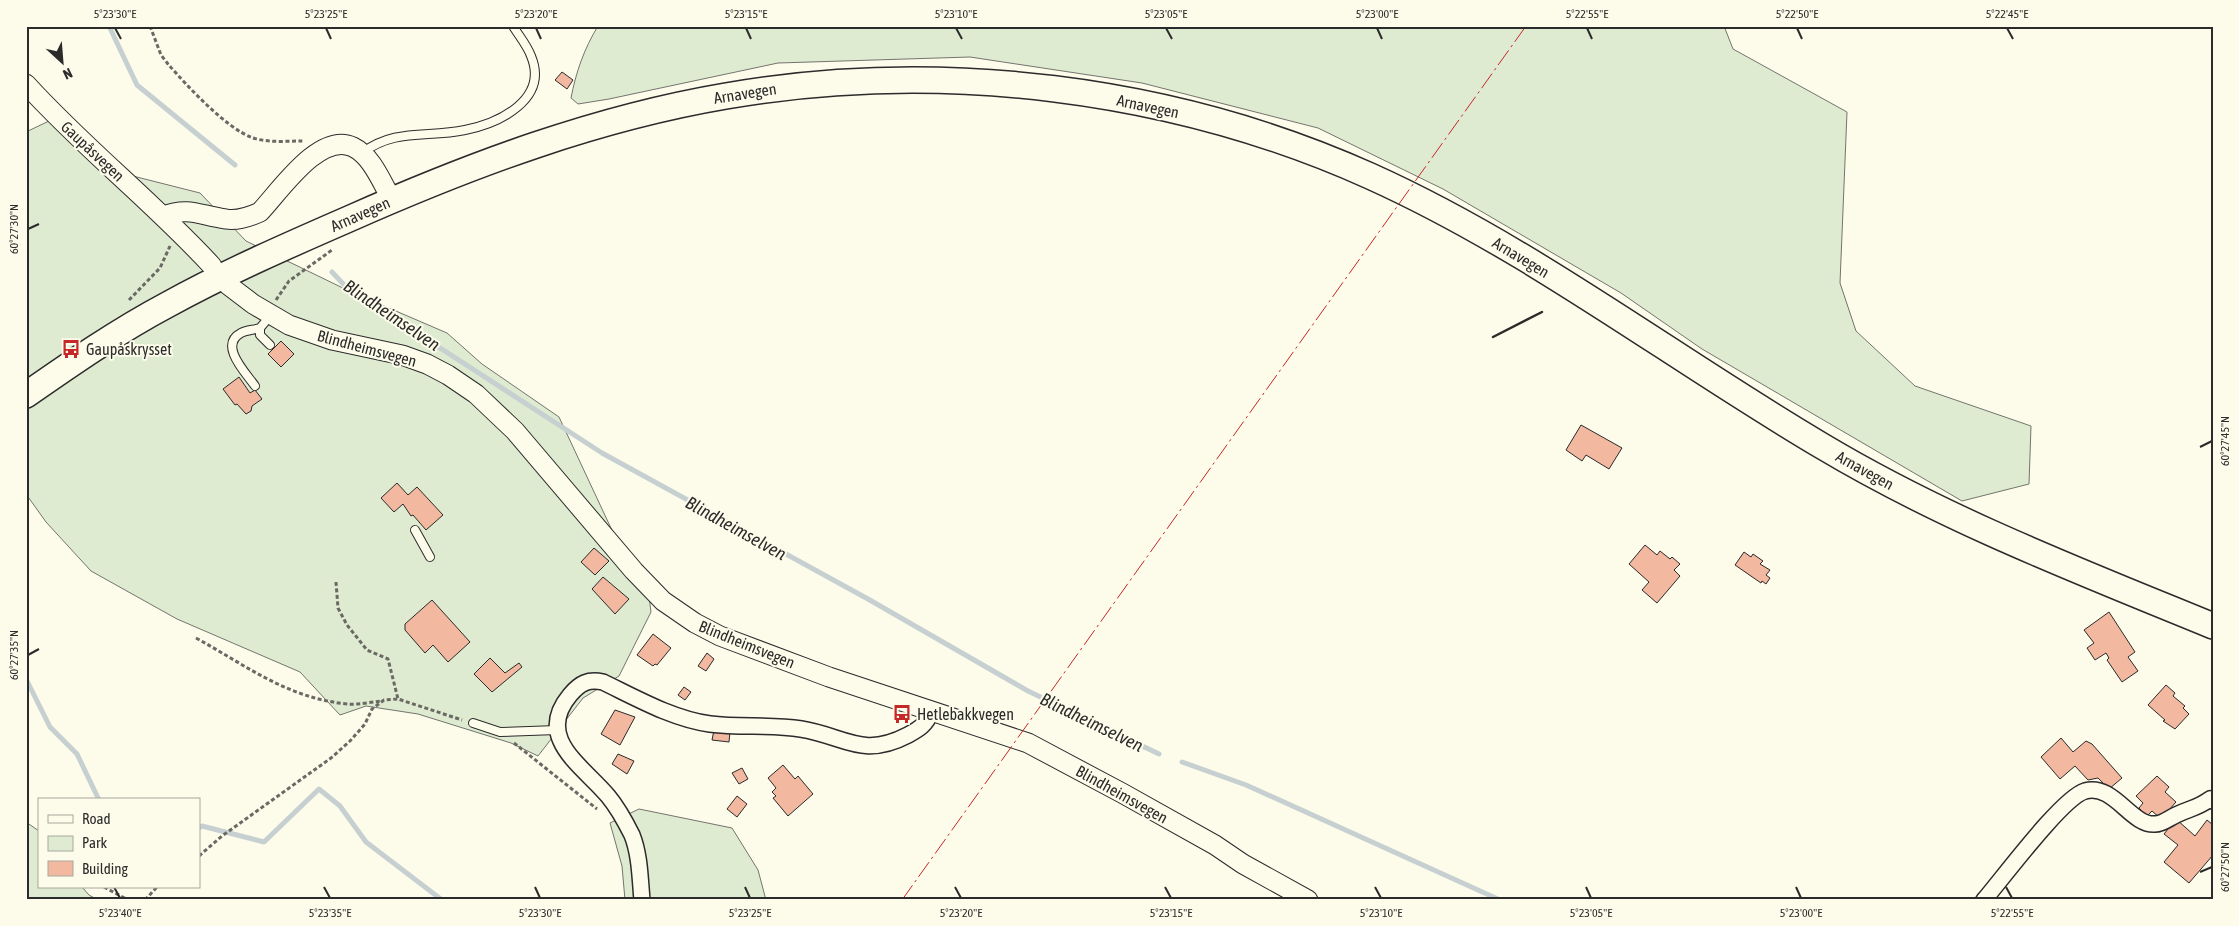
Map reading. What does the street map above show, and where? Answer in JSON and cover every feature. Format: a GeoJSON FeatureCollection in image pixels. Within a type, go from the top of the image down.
{"type":"FeatureCollection","features":[{"type":"Feature","properties":{"kind":"highway","name":"Arnavegen"},"geometry":{"type":"LineString","coordinates":[[26,395],[95,348],[167,305],[258,259],[392,200],[483,164],[577,132],[669,107],[772,88],[865,80],[955,81],[1061,89],[1159,107],[1281,141],[1333,161],[1401,191],[1486,236],[1546,272],[1744,399],[1901,491],[2013,544],[2213,626]]}},
{"type":"Feature","properties":{"kind":"street","name":"Gaupåsvegen"},"geometry":{"type":"LineString","coordinates":[[26,84],[54,115],[168,220],[212,266]]}},
{"type":"Feature","properties":{"kind":"street"},"geometry":{"type":"LineString","coordinates":[[168,220],[188,211],[225,219],[250,216],[260,212],[315,152],[330,146],[354,147],[362,153],[392,200]]}},
{"type":"Feature","properties":{"kind":"street","name":"Blindheimsvegen"},"geometry":{"type":"LineString","coordinates":[[228,285],[266,321],[402,355],[428,364],[476,394],[515,431],[634,571],[663,601],[695,624],[761,652],[931,712],[1001,733],[1054,756],[1308,900]]}},
{"type":"Feature","properties":{"kind":"street"},"geometry":{"type":"LineString","coordinates":[[642,900],[636,849],[628,828],[619,811],[607,795],[574,762],[560,742],[557,730],[560,713],[570,695],[580,685],[591,680],[603,682],[690,720],[710,724],[764,725],[800,729],[863,746],[893,743],[923,727],[931,712]]}},
{"type":"Feature","properties":{"kind":"street"},"geometry":{"type":"LineString","coordinates":[[1984,900],[2065,804],[2086,791],[2097,791],[2111,796],[2146,823],[2155,824],[2162,823],[2176,815],[2197,808],[2210,799],[2213,801]]}},
{"type":"Feature","properties":{"kind":"lane"},"geometry":{"type":"LineString","coordinates":[[362,153],[373,145],[402,135],[463,131],[496,121],[512,112],[525,100],[534,85],[534,70],[531,56],[513,26]]}},
{"type":"Feature","properties":{"kind":"lane"},"geometry":{"type":"LineString","coordinates":[[266,321],[260,334],[270,345]]}},
{"type":"Feature","properties":{"kind":"lane"},"geometry":{"type":"LineString","coordinates":[[255,386],[231,348],[232,343],[241,333],[266,321]]}},
{"type":"Feature","properties":{"kind":"lane"},"geometry":{"type":"LineString","coordinates":[[415,530],[430,557]]}},
{"type":"Feature","properties":{"kind":"lane"},"geometry":{"type":"LineString","coordinates":[[472,723],[500,732],[557,730]]}},
{"type":"Feature","properties":{"kind":"path"},"geometry":{"type":"LineString","coordinates":[[150,26],[161,55],[168,64],[223,119],[244,134],[254,138],[309,142],[315,152]]}},
{"type":"Feature","properties":{"kind":"path"},"geometry":{"type":"LineString","coordinates":[[129,300],[160,268],[171,243],[168,220]]}},
{"type":"Feature","properties":{"kind":"path"},"geometry":{"type":"LineString","coordinates":[[266,321],[278,307],[276,301],[289,281],[332,250]]}},
{"type":"Feature","properties":{"kind":"path"},"geometry":{"type":"LineString","coordinates":[[336,582],[338,608],[347,626],[367,650],[388,660],[398,699]]}},
{"type":"Feature","properties":{"kind":"path"},"geometry":{"type":"LineString","coordinates":[[196,638],[245,668],[296,693],[349,704],[398,699],[472,723]]}},
{"type":"Feature","properties":{"kind":"path"},"geometry":{"type":"LineString","coordinates":[[200,855],[222,836],[330,758],[350,741],[365,724],[372,709],[384,700]]}},
{"type":"Feature","properties":{"kind":"path"},"geometry":{"type":"LineString","coordinates":[[500,732],[600,813]]}},
{"type":"Feature","properties":{"kind":"path"},"geometry":{"type":"LineString","coordinates":[[106,888],[128,900]]}},
{"type":"Feature","properties":{"kind":"path"},"geometry":{"type":"LineString","coordinates":[[145,900],[156,888]]}},
{"type":"Feature","properties":{"kind":"green space"},"geometry":{"type":"Polygon","coordinates":[[[598,26],[1724,26],[1733,49],[1847,112],[1840,283],[1856,331],[1915,386],[2031,426],[2029,484],[1962,501],[1702,349],[1621,293],[1443,189],[1318,128],[1142,83],[970,57],[778,63],[578,104],[571,98],[575,79],[581,61],[598,26]]]}},
{"type":"Feature","properties":{"kind":"green space"},"geometry":{"type":"Polygon","coordinates":[[[49,121],[117,172],[200,193],[246,241],[347,290],[447,333],[482,364],[559,417],[617,541],[646,573],[651,612],[619,676],[583,698],[538,756],[511,743],[418,714],[366,706],[340,715],[300,672],[177,619],[91,571],[46,522],[26,494],[26,132],[49,121]]]}},
{"type":"Feature","properties":{"kind":"green space"},"geometry":{"type":"Polygon","coordinates":[[[639,809],[732,828],[758,870],[766,900],[625,900],[622,866],[610,823],[639,809]]]}},
{"type":"Feature","properties":{"kind":"green space"},"geometry":{"type":"Polygon","coordinates":[[[26,822],[38,830],[38,888],[83,888],[89,895],[98,900],[26,900],[26,822]]]}},
{"type":"Feature","properties":{"kind":"building"},"geometry":{"type":"Polygon","coordinates":[[[562,72],[573,80],[567,89],[555,80],[562,72]]]}},
{"type":"Feature","properties":{"kind":"building"},"geometry":{"type":"Polygon","coordinates":[[[281,341],[294,354],[281,367],[268,354],[281,341]]]}},
{"type":"Feature","properties":{"kind":"building"},"geometry":{"type":"Polygon","coordinates":[[[239,377],[250,393],[255,390],[262,399],[252,406],[251,411],[246,414],[237,404],[235,405],[223,389],[239,377]]]}},
{"type":"Feature","properties":{"kind":"building"},"geometry":{"type":"Polygon","coordinates":[[[1581,425],[1622,448],[1609,469],[1586,455],[1582,461],[1566,450],[1581,425]]]}},
{"type":"Feature","properties":{"kind":"building"},"geometry":{"type":"Polygon","coordinates":[[[397,483],[408,495],[417,487],[443,515],[426,530],[413,515],[411,516],[403,504],[394,512],[381,498],[397,483]]]}},
{"type":"Feature","properties":{"kind":"building"},"geometry":{"type":"Polygon","coordinates":[[[1645,545],[1657,555],[1660,551],[1670,559],[1672,557],[1680,564],[1674,570],[1680,576],[1657,603],[1642,590],[1649,582],[1629,564],[1645,545]]]}},
{"type":"Feature","properties":{"kind":"building"},"geometry":{"type":"Polygon","coordinates":[[[594,548],[609,561],[595,575],[581,562],[594,548]]]}},
{"type":"Feature","properties":{"kind":"building"},"geometry":{"type":"Polygon","coordinates":[[[1744,552],[1751,557],[1753,554],[1763,561],[1760,564],[1770,570],[1766,575],[1770,578],[1766,584],[1762,581],[1761,583],[1735,565],[1744,552]]]}},
{"type":"Feature","properties":{"kind":"building"},"geometry":{"type":"Polygon","coordinates":[[[603,577],[629,599],[615,614],[592,589],[603,577]]]}},
{"type":"Feature","properties":{"kind":"building"},"geometry":{"type":"Polygon","coordinates":[[[432,600],[470,642],[448,662],[433,645],[425,653],[405,630],[405,624],[432,600]]]}},
{"type":"Feature","properties":{"kind":"building"},"geometry":{"type":"Polygon","coordinates":[[[2109,612],[2135,652],[2128,657],[2138,671],[2122,682],[2107,660],[2109,658],[2106,653],[2095,660],[2087,648],[2094,643],[2084,630],[2109,612]]]}},
{"type":"Feature","properties":{"kind":"building"},"geometry":{"type":"Polygon","coordinates":[[[653,634],[671,648],[657,665],[653,666],[637,655],[653,634]]]}},
{"type":"Feature","properties":{"kind":"building"},"geometry":{"type":"Polygon","coordinates":[[[707,653],[714,659],[706,671],[698,666],[707,653]]]}},
{"type":"Feature","properties":{"kind":"building"},"geometry":{"type":"Polygon","coordinates":[[[490,658],[505,673],[519,663],[522,667],[492,692],[474,674],[490,658]]]}},
{"type":"Feature","properties":{"kind":"building"},"geometry":{"type":"Polygon","coordinates":[[[2166,685],[2175,693],[2173,696],[2185,706],[2183,708],[2189,714],[2175,729],[2163,721],[2165,720],[2148,705],[2166,685]]]}},
{"type":"Feature","properties":{"kind":"building"},"geometry":{"type":"Polygon","coordinates":[[[684,687],[691,692],[685,700],[678,695],[684,687]]]}},
{"type":"Feature","properties":{"kind":"building"},"geometry":{"type":"Polygon","coordinates":[[[615,710],[635,717],[620,745],[601,734],[615,710]]]}},
{"type":"Feature","properties":{"kind":"building"},"geometry":{"type":"Polygon","coordinates":[[[714,730],[730,732],[729,742],[712,740],[714,730]]]}},
{"type":"Feature","properties":{"kind":"building"},"geometry":{"type":"Polygon","coordinates":[[[2061,738],[2073,752],[2086,741],[2092,744],[2122,778],[2109,789],[2098,778],[2088,780],[2075,766],[2060,779],[2041,757],[2061,738]]]}},
{"type":"Feature","properties":{"kind":"building"},"geometry":{"type":"Polygon","coordinates":[[[618,754],[634,761],[627,774],[612,764],[618,754]]]}},
{"type":"Feature","properties":{"kind":"building"},"geometry":{"type":"Polygon","coordinates":[[[783,765],[795,779],[798,776],[813,794],[788,816],[773,798],[776,796],[772,792],[776,788],[768,778],[783,765]]]}},
{"type":"Feature","properties":{"kind":"building"},"geometry":{"type":"Polygon","coordinates":[[[742,768],[748,779],[739,784],[732,773],[742,768]]]}},
{"type":"Feature","properties":{"kind":"building"},"geometry":{"type":"Polygon","coordinates":[[[2157,776],[2169,787],[2165,792],[2176,802],[2161,819],[2152,811],[2147,816],[2139,808],[2143,803],[2136,796],[2157,776]]]}},
{"type":"Feature","properties":{"kind":"building"},"geometry":{"type":"Polygon","coordinates":[[[737,796],[747,804],[737,817],[727,809],[737,796]]]}},
{"type":"Feature","properties":{"kind":"building"},"geometry":{"type":"Polygon","coordinates":[[[2176,819],[2195,836],[2207,820],[2213,825],[2213,855],[2189,883],[2164,862],[2178,845],[2164,834],[2176,819]]]}},
{"type":"Feature","properties":{"kind":"waterway","name":"Blindheimselven"},"geometry":{"type":"LineString","coordinates":[[109,26],[137,85],[235,165]]}},
{"type":"Feature","properties":{"kind":"waterway","name":"Blindheimselven"},"geometry":{"type":"LineString","coordinates":[[332,272],[346,287],[602,453],[868,599],[1028,691],[1159,754]]}},
{"type":"Feature","properties":{"kind":"waterway"},"geometry":{"type":"LineString","coordinates":[[26,679],[50,727],[77,754],[98,798]]}},
{"type":"Feature","properties":{"kind":"waterway","name":"Blindheimselven"},"geometry":{"type":"LineString","coordinates":[[1182,762],[1246,785],[1500,900]]}},
{"type":"Feature","properties":{"kind":"waterway"},"geometry":{"type":"LineString","coordinates":[[200,827],[202,826],[264,842],[319,789],[340,806],[366,842],[442,900]]}},
{"type":"Feature","properties":{"kind":"wall"},"geometry":{"type":"LineString","coordinates":[[1493,337],[1542,312]]}},
{"type":"Feature","properties":{"kind":"power"},"geometry":{"type":"LineString","coordinates":[[902,900],[1526,26]]}},
{"type":"Feature","properties":{"kind":"place","name":"Gaupåskrysset"},"geometry":{"type":"Point","coordinates":[71,349]}},
{"type":"Feature","properties":{"kind":"place","name":"Hetlebakkvegen"},"geometry":{"type":"Point","coordinates":[902,714]}}]}
